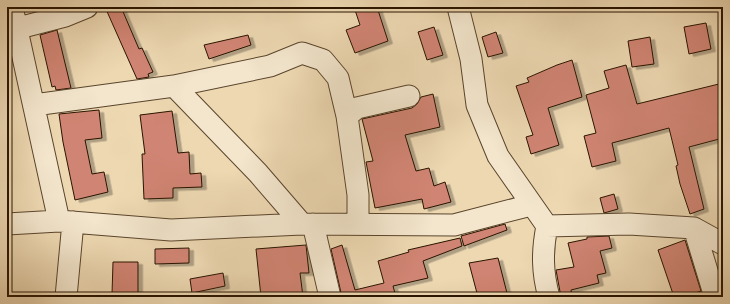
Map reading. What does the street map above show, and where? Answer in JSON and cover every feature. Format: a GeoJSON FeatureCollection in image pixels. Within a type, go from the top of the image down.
{"type":"FeatureCollection","features":[{"type":"Feature","properties":{"kind":"street"},"geometry":{"type":"LineString","coordinates":[[12,7],[12,30],[66,222],[66,297]]}},
{"type":"Feature","properties":{"kind":"street"},"geometry":{"type":"LineString","coordinates":[[12,30],[65,16],[87,7]]}},
{"type":"Feature","properties":{"kind":"street"},"geometry":{"type":"LineString","coordinates":[[458,7],[471,59],[477,105],[498,156],[547,226],[543,247],[544,280],[549,297]]}},
{"type":"Feature","properties":{"kind":"street"},"geometry":{"type":"LineString","coordinates":[[34,105],[174,86],[270,66],[302,54],[323,60],[338,78],[347,116],[358,195],[358,224]]}},
{"type":"Feature","properties":{"kind":"street"},"geometry":{"type":"LineString","coordinates":[[174,86],[308,224],[330,297]]}},
{"type":"Feature","properties":{"kind":"street"},"geometry":{"type":"LineString","coordinates":[[347,116],[357,108],[409,96]]}},
{"type":"Feature","properties":{"kind":"street"},"geometry":{"type":"LineString","coordinates":[[7,224],[66,222],[171,230],[308,224],[454,225],[531,205]]}},
{"type":"Feature","properties":{"kind":"street"},"geometry":{"type":"LineString","coordinates":[[547,226],[629,224],[694,228],[723,244]]}},
{"type":"Feature","properties":{"kind":"street"},"geometry":{"type":"LineString","coordinates":[[694,228],[715,297]]}},
{"type":"Feature","properties":{"kind":"building"},"geometry":{"type":"Polygon","coordinates":[[[105,7],[121,7],[139,49],[142,48],[153,72],[148,74],[149,77],[137,79],[105,7]]]}},
{"type":"Feature","properties":{"kind":"building"},"geometry":{"type":"Polygon","coordinates":[[[354,7],[377,7],[388,41],[355,53],[346,30],[360,25],[354,7]]]}},
{"type":"Feature","properties":{"kind":"building"},"geometry":{"type":"Polygon","coordinates":[[[706,23],[711,49],[689,54],[684,27],[706,23]]]}},
{"type":"Feature","properties":{"kind":"building"},"geometry":{"type":"Polygon","coordinates":[[[434,27],[443,55],[427,60],[418,32],[434,27]]]}},
{"type":"Feature","properties":{"kind":"building"},"geometry":{"type":"Polygon","coordinates":[[[57,30],[71,88],[56,90],[55,86],[52,87],[40,35],[57,30]]]}},
{"type":"Feature","properties":{"kind":"building"},"geometry":{"type":"Polygon","coordinates":[[[496,32],[503,53],[488,57],[482,37],[496,32]]]}},
{"type":"Feature","properties":{"kind":"building"},"geometry":{"type":"Polygon","coordinates":[[[248,35],[251,45],[209,59],[204,45],[248,35]]]}},
{"type":"Feature","properties":{"kind":"building"},"geometry":{"type":"Polygon","coordinates":[[[650,37],[654,64],[632,67],[628,41],[650,37]]]}},
{"type":"Feature","properties":{"kind":"building"},"geometry":{"type":"Polygon","coordinates":[[[572,60],[582,97],[548,108],[559,145],[531,154],[526,137],[533,135],[516,86],[529,82],[527,78],[572,60]]]}},
{"type":"Feature","properties":{"kind":"building"},"geometry":{"type":"Polygon","coordinates":[[[626,65],[637,104],[723,83],[723,138],[689,147],[704,209],[690,214],[680,184],[676,166],[678,165],[669,128],[612,143],[616,161],[592,167],[584,136],[596,133],[586,95],[609,88],[604,71],[626,65]]]}},
{"type":"Feature","properties":{"kind":"building"},"geometry":{"type":"Polygon","coordinates":[[[433,94],[440,127],[405,135],[416,171],[429,168],[434,186],[445,182],[451,202],[424,209],[422,199],[375,208],[366,162],[373,161],[362,119],[412,108],[417,104],[421,97],[433,94]]]}},
{"type":"Feature","properties":{"kind":"building"},"geometry":{"type":"Polygon","coordinates":[[[99,110],[102,138],[85,140],[92,174],[104,172],[108,192],[75,200],[59,114],[99,110]]]}},
{"type":"Feature","properties":{"kind":"building"},"geometry":{"type":"Polygon","coordinates":[[[172,111],[178,153],[189,152],[190,174],[201,173],[202,187],[173,188],[173,198],[144,199],[142,154],[145,154],[140,115],[172,111]]]}},
{"type":"Feature","properties":{"kind":"building"},"geometry":{"type":"Polygon","coordinates":[[[614,194],[618,209],[604,213],[600,198],[614,194]]]}},
{"type":"Feature","properties":{"kind":"building"},"geometry":{"type":"Polygon","coordinates":[[[505,224],[507,230],[464,246],[461,236],[505,224]]]}},
{"type":"Feature","properties":{"kind":"building"},"geometry":{"type":"Polygon","coordinates":[[[609,236],[612,248],[600,251],[606,273],[597,275],[599,283],[571,290],[572,297],[561,297],[556,270],[574,267],[568,243],[587,239],[587,237],[609,236]]]}},
{"type":"Feature","properties":{"kind":"building"},"geometry":{"type":"Polygon","coordinates":[[[460,238],[462,246],[423,261],[428,278],[393,286],[396,297],[342,297],[331,249],[342,245],[355,290],[384,283],[378,261],[409,252],[408,250],[460,238]]]}},
{"type":"Feature","properties":{"kind":"building"},"geometry":{"type":"Polygon","coordinates":[[[685,240],[701,291],[683,297],[674,297],[658,250],[685,240]]]}},
{"type":"Feature","properties":{"kind":"building"},"geometry":{"type":"Polygon","coordinates":[[[306,245],[309,273],[300,273],[303,297],[261,297],[256,249],[306,245]]]}},
{"type":"Feature","properties":{"kind":"building"},"geometry":{"type":"Polygon","coordinates":[[[189,248],[189,263],[155,264],[155,249],[189,248]]]}},
{"type":"Feature","properties":{"kind":"building"},"geometry":{"type":"Polygon","coordinates":[[[498,258],[508,297],[478,297],[469,263],[498,258]]]}},
{"type":"Feature","properties":{"kind":"building"},"geometry":{"type":"Polygon","coordinates":[[[113,262],[138,262],[138,294],[112,294],[113,262]]]}},
{"type":"Feature","properties":{"kind":"building"},"geometry":{"type":"Polygon","coordinates":[[[223,273],[225,286],[192,293],[190,279],[223,273]]]}}]}
